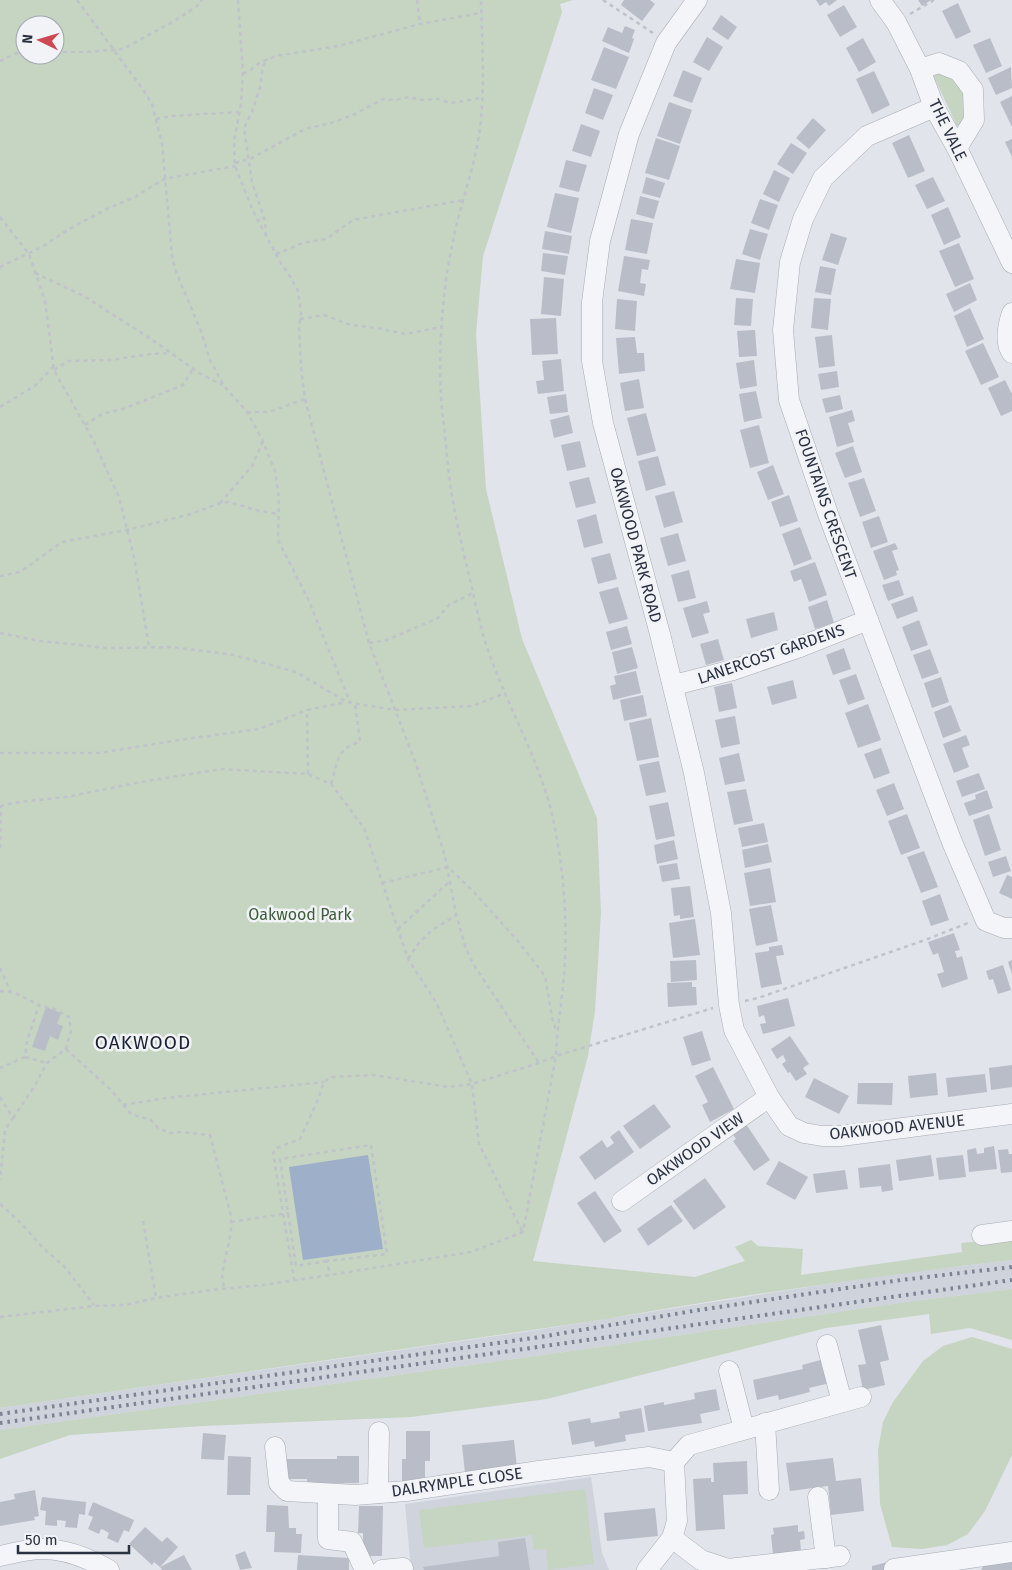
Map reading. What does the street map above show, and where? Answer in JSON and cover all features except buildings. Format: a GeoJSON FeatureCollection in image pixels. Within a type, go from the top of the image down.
{"type":"FeatureCollection","features":[{"type":"Feature","properties":{"kind":"street","name":"OAKWOOD PARK ROAD"},"geometry":{"type":"LineString","coordinates":[[697,0],[666,43],[629,134],[600,241],[592,302],[592,362],[603,423],[674,685],[694,773],[722,913],[729,1005],[734,1030],[769,1097]]}},
{"type":"Feature","properties":{"kind":"street","name":"THE VALE"},"geometry":{"type":"LineString","coordinates":[[880,0],[896,22],[920,69],[934,107],[957,148],[1012,263]]}},
{"type":"Feature","properties":{"kind":"street"},"geometry":{"type":"LineString","coordinates":[[920,69],[939,63],[959,71],[973,90],[974,120],[957,148]]}},
{"type":"Feature","properties":{"kind":"street","name":"FOUNTAINS CRESCENT"},"geometry":{"type":"LineString","coordinates":[[934,107],[868,136],[823,178],[803,219],[790,262],[783,330],[789,400],[828,514],[952,842],[984,916]]}},
{"type":"Feature","properties":{"kind":"street"},"geometry":{"type":"LineString","coordinates":[[1012,313],[1007,327],[1009,349],[1012,354]]}},
{"type":"Feature","properties":{"kind":"street","name":"LANERCOST GARDENS"},"geometry":{"type":"LineString","coordinates":[[674,685],[733,670],[800,647],[868,620]]}},
{"type":"Feature","properties":{"kind":"street"},"geometry":{"type":"LineString","coordinates":[[984,916],[986,921],[1004,928],[1012,928]]}},
{"type":"Feature","properties":{"kind":"street","name":"OAKWOOD AVENUE"},"geometry":{"type":"LineString","coordinates":[[769,1097],[789,1126],[804,1133],[822,1136],[866,1133],[1012,1114]]}},
{"type":"Feature","properties":{"kind":"street","name":"OAKWOOD VIEW"},"geometry":{"type":"LineString","coordinates":[[622,1201],[769,1097]]}},
{"type":"Feature","properties":{"kind":"street"},"geometry":{"type":"LineString","coordinates":[[982,1235],[1012,1231]]}},
{"type":"Feature","properties":{"kind":"street"},"geometry":{"type":"LineString","coordinates":[[647,1570],[672,1538],[676,1520],[674,1462],[689,1445],[852,1399],[827,1345]]}},
{"type":"Feature","properties":{"kind":"street"},"geometry":{"type":"LineString","coordinates":[[729,1371],[744,1429]]}},
{"type":"Feature","properties":{"kind":"street"},"geometry":{"type":"LineString","coordinates":[[765,1423],[769,1490]]}},
{"type":"Feature","properties":{"kind":"street"},"geometry":{"type":"LineString","coordinates":[[378,1493],[379,1432]]}},
{"type":"Feature","properties":{"kind":"street","name":"DALRYMPLE CLOSE"},"geometry":{"type":"LineString","coordinates":[[276,1447],[279,1483],[287,1491],[328,1494],[406,1491],[649,1457],[674,1462]]}},
{"type":"Feature","properties":{"kind":"street"},"geometry":{"type":"LineString","coordinates":[[328,1494],[328,1539],[352,1542],[365,1570]]}},
{"type":"Feature","properties":{"kind":"street"},"geometry":{"type":"LineString","coordinates":[[672,1538],[701,1560],[728,1569],[833,1557],[818,1497]]}},
{"type":"Feature","properties":{"kind":"street"},"geometry":{"type":"LineString","coordinates":[[0,1556],[43,1548],[68,1553],[96,1562],[109,1570]]}},
{"type":"Feature","properties":{"kind":"street"},"geometry":{"type":"LineString","coordinates":[[894,1569],[974,1564],[1012,1552]]}},
{"type":"Feature","properties":{"kind":"street"},"geometry":{"type":"LineString","coordinates":[[382,1570],[403,1568]]}},
{"type":"Feature","properties":{"kind":"path"},"geometry":{"type":"LineString","coordinates":[[77,0],[152,104],[162,142],[172,256],[176,272],[198,322],[210,360],[224,386],[247,412],[263,440],[275,471],[279,499],[278,540],[308,599],[348,702]]}},
{"type":"Feature","properties":{"kind":"path"},"geometry":{"type":"LineString","coordinates":[[65,52],[123,49],[176,20],[197,6],[202,0]]}},
{"type":"Feature","properties":{"kind":"path"},"geometry":{"type":"LineString","coordinates":[[238,0],[243,73],[240,112],[234,142],[236,164],[253,211],[276,255],[298,291],[301,368],[305,400],[369,643],[416,762],[448,867],[449,882],[456,914],[466,949],[475,967],[539,1064]]}},
{"type":"Feature","properties":{"kind":"path"},"geometry":{"type":"LineString","coordinates":[[417,0],[420,24]]}},
{"type":"Feature","properties":{"kind":"path"},"geometry":{"type":"LineString","coordinates":[[481,0],[482,98],[478,141],[452,244],[446,282],[442,327],[442,416],[458,530],[486,644],[497,676],[544,786],[553,817],[560,854],[565,907],[565,960],[561,1008],[556,1056],[523,1232]]}},
{"type":"Feature","properties":{"kind":"path"},"geometry":{"type":"LineString","coordinates":[[603,0],[666,43]]}},
{"type":"Feature","properties":{"kind":"path"},"geometry":{"type":"LineString","coordinates":[[896,22],[934,0]]}},
{"type":"Feature","properties":{"kind":"path"},"geometry":{"type":"LineString","coordinates":[[243,73],[248,72],[259,63],[268,59],[289,53],[338,46],[420,24],[481,13]]}},
{"type":"Feature","properties":{"kind":"path"},"geometry":{"type":"LineString","coordinates":[[0,61],[15,54]]}},
{"type":"Feature","properties":{"kind":"path"},"geometry":{"type":"LineString","coordinates":[[266,237],[265,221],[253,188],[244,127],[252,112],[260,88],[263,66],[268,59]]}},
{"type":"Feature","properties":{"kind":"path"},"geometry":{"type":"LineString","coordinates":[[0,267],[29,254],[69,229],[135,197],[164,179],[248,160],[305,129],[331,124],[355,114],[382,99],[395,100],[409,97],[422,100],[440,99],[451,103],[482,98]]}},
{"type":"Feature","properties":{"kind":"path"},"geometry":{"type":"LineString","coordinates":[[156,119],[172,116],[240,112]]}},
{"type":"Feature","properties":{"kind":"path"},"geometry":{"type":"LineString","coordinates":[[276,255],[303,243],[326,239],[353,220],[464,200]]}},
{"type":"Feature","properties":{"kind":"path"},"geometry":{"type":"LineString","coordinates":[[0,217],[29,254],[45,301],[54,368],[94,442],[119,496],[134,557],[149,647]]}},
{"type":"Feature","properties":{"kind":"path"},"geometry":{"type":"LineString","coordinates":[[35,273],[84,296],[193,369],[224,386]]}},
{"type":"Feature","properties":{"kind":"path"},"geometry":{"type":"LineString","coordinates":[[300,319],[324,315],[351,325],[405,334],[442,327]]}},
{"type":"Feature","properties":{"kind":"path"},"geometry":{"type":"LineString","coordinates":[[0,407],[36,385],[54,368],[68,361],[110,360],[170,353]]}},
{"type":"Feature","properties":{"kind":"path"},"geometry":{"type":"LineString","coordinates":[[84,425],[102,414],[123,409],[183,385],[193,369]]}},
{"type":"Feature","properties":{"kind":"path"},"geometry":{"type":"LineString","coordinates":[[247,412],[269,412],[305,400]]}},
{"type":"Feature","properties":{"kind":"path"},"geometry":{"type":"LineString","coordinates":[[220,503],[252,466],[263,440]]}},
{"type":"Feature","properties":{"kind":"path"},"geometry":{"type":"LineString","coordinates":[[0,576],[20,572],[62,542],[127,530],[191,514],[220,503],[229,502],[259,511],[279,514]]}},
{"type":"Feature","properties":{"kind":"path"},"geometry":{"type":"LineString","coordinates":[[369,643],[387,640],[432,621],[438,618],[449,605],[473,593]]}},
{"type":"Feature","properties":{"kind":"path"},"geometry":{"type":"LineString","coordinates":[[0,633],[40,641],[99,647],[172,647],[234,655],[296,672],[348,702],[395,710],[473,706],[505,693]]}},
{"type":"Feature","properties":{"kind":"path"},"geometry":{"type":"LineString","coordinates":[[0,753],[99,753],[259,729],[307,710],[348,702]]}},
{"type":"Feature","properties":{"kind":"path"},"geometry":{"type":"LineString","coordinates":[[331,784],[341,752],[349,745],[360,742],[355,704]]}},
{"type":"Feature","properties":{"kind":"path"},"geometry":{"type":"LineString","coordinates":[[307,710],[308,774]]}},
{"type":"Feature","properties":{"kind":"path"},"geometry":{"type":"LineString","coordinates":[[0,848],[1,806],[19,802],[66,796],[221,769],[308,774],[331,784],[364,828],[408,959],[436,1002],[472,1084],[479,1144],[523,1232]]}},
{"type":"Feature","properties":{"kind":"path"},"geometry":{"type":"LineString","coordinates":[[448,867],[486,905],[545,976],[552,1017],[557,1033]]}},
{"type":"Feature","properties":{"kind":"path"},"geometry":{"type":"LineString","coordinates":[[382,883],[448,867]]}},
{"type":"Feature","properties":{"kind":"path"},"geometry":{"type":"LineString","coordinates":[[398,929],[449,882]]}},
{"type":"Feature","properties":{"kind":"path"},"geometry":{"type":"LineString","coordinates":[[408,959],[418,944],[431,931],[456,914]]}},
{"type":"Feature","properties":{"kind":"path"},"geometry":{"type":"LineString","coordinates":[[123,1105],[174,1097],[324,1082],[331,1077],[374,1075],[448,1087],[472,1084],[698,1012],[758,998],[925,940],[984,916]]}},
{"type":"Feature","properties":{"kind":"path"},"geometry":{"type":"LineString","coordinates":[[0,968],[11,992]]}},
{"type":"Feature","properties":{"kind":"path"},"geometry":{"type":"LineString","coordinates":[[0,991],[11,992],[69,1017],[71,1031],[66,1049],[47,1063],[34,1087],[5,1130],[0,1180]]}},
{"type":"Feature","properties":{"kind":"path"},"geometry":{"type":"LineString","coordinates":[[25,1056],[39,1005]]}},
{"type":"Feature","properties":{"kind":"path"},"geometry":{"type":"LineString","coordinates":[[66,1049],[94,1074],[131,1114],[150,1120],[158,1128],[170,1133],[210,1135],[231,1216],[231,1232],[222,1274],[224,1289]]}},
{"type":"Feature","properties":{"kind":"path"},"geometry":{"type":"LineString","coordinates":[[0,1068],[25,1056],[47,1063]]}},
{"type":"Feature","properties":{"kind":"path"},"geometry":{"type":"LineString","coordinates":[[294,1279],[273,1154],[277,1148],[300,1139],[320,1096],[324,1082]]}},
{"type":"Feature","properties":{"kind":"path"},"geometry":{"type":"LineString","coordinates":[[0,1097],[12,1118]]}},
{"type":"Feature","properties":{"kind":"path"},"geometry":{"type":"LineString","coordinates":[[371,1146],[386,1254],[327,1261],[296,1266],[280,1159],[371,1146]]}},
{"type":"Feature","properties":{"kind":"path"},"geometry":{"type":"LineString","coordinates":[[0,1204],[22,1224],[44,1249],[64,1266],[94,1306]]}},
{"type":"Feature","properties":{"kind":"path"},"geometry":{"type":"LineString","coordinates":[[231,1222],[289,1213]]}},
{"type":"Feature","properties":{"kind":"path"},"geometry":{"type":"LineString","coordinates":[[143,1221],[156,1298]]}},
{"type":"Feature","properties":{"kind":"path"},"geometry":{"type":"LineString","coordinates":[[0,1317],[94,1306],[125,1305],[156,1298],[330,1275],[471,1252],[523,1232]]}},
{"type":"Feature","properties":{"kind":"path"},"geometry":{"type":"LineString","coordinates":[[327,1261],[330,1275]]}},
{"type":"Feature","properties":{"kind":"shaded area"},"geometry":{"type":"Polygon","coordinates":[[[1012,1260],[1012,1289],[899,1303],[600,1347],[0,1430],[0,1408],[524,1332],[878,1276],[1012,1260]]]}},
{"type":"Feature","properties":{"kind":"shaded area"},"geometry":{"type":"Polygon","coordinates":[[[591,1477],[602,1553],[609,1570],[411,1570],[405,1504],[591,1477]]]}},
{"type":"Feature","properties":{"kind":"green space","name":"Oakwood Park"},"geometry":{"type":"Polygon","coordinates":[[[0,0],[573,0],[560,4],[562,12],[483,256],[476,334],[486,489],[522,639],[597,818],[601,913],[595,1011],[588,1056],[533,1261],[695,1277],[745,1261],[735,1247],[751,1240],[758,1246],[803,1249],[801,1275],[962,1252],[961,1243],[1012,1238],[1012,1260],[809,1286],[607,1319],[0,1408],[0,0]]]}},
{"type":"Feature","properties":{"kind":"green space"},"geometry":{"type":"Polygon","coordinates":[[[937,70],[964,81],[964,126],[957,126],[934,77],[937,70]]]}},
{"type":"Feature","properties":{"kind":"green space"},"geometry":{"type":"Polygon","coordinates":[[[1012,1289],[1012,1340],[970,1328],[931,1334],[929,1314],[826,1328],[547,1399],[411,1417],[203,1426],[70,1435],[0,1459],[0,1430],[600,1347],[899,1303],[1012,1289]]]}},
{"type":"Feature","properties":{"kind":"green space"},"geometry":{"type":"Polygon","coordinates":[[[972,1337],[1012,1349],[1012,1455],[985,1511],[968,1534],[947,1545],[922,1549],[892,1547],[880,1504],[878,1450],[883,1422],[893,1402],[923,1361],[943,1346],[972,1337]]]}},
{"type":"Feature","properties":{"kind":"green space"},"geometry":{"type":"Polygon","coordinates":[[[585,1489],[594,1564],[548,1570],[546,1549],[534,1550],[532,1535],[424,1548],[419,1510],[585,1489]]]}},
{"type":"Feature","properties":{"kind":"water"},"geometry":{"type":"Polygon","coordinates":[[[368,1155],[383,1249],[303,1260],[289,1167],[368,1155]]]}},
{"type":"Feature","properties":{"kind":"railway"},"geometry":{"type":"LineString","coordinates":[[0,1414],[540,1337],[699,1310],[901,1280],[1012,1267]]}},
{"type":"Feature","properties":{"kind":"railway"},"geometry":{"type":"LineString","coordinates":[[0,1423],[1012,1280]]}},
{"type":"Feature","properties":{"kind":"district","name":"OAKWOOD"},"geometry":{"type":"Point","coordinates":[143,1042]}}]}
